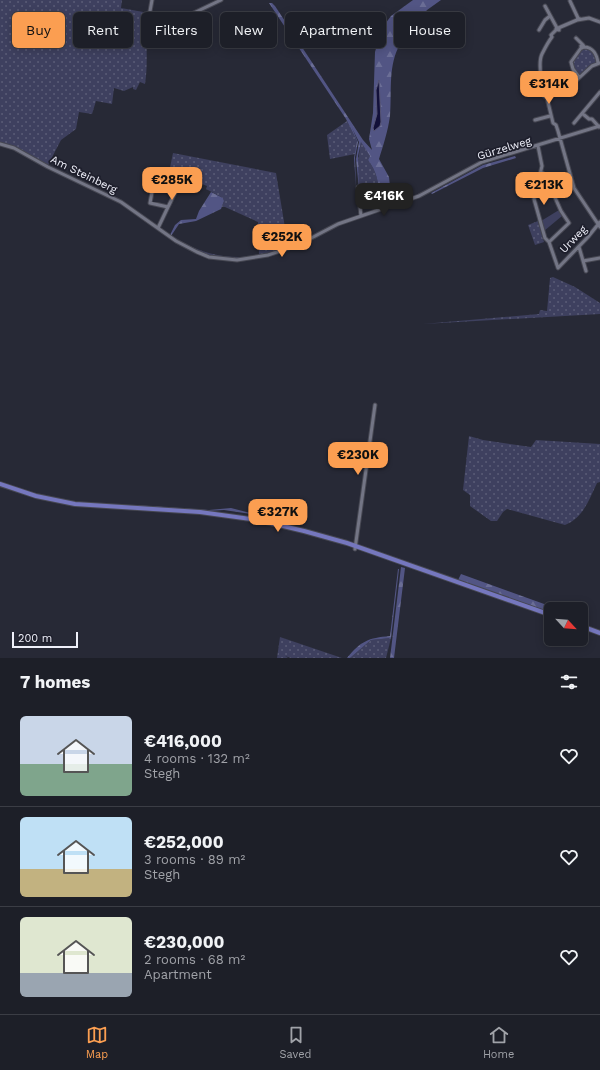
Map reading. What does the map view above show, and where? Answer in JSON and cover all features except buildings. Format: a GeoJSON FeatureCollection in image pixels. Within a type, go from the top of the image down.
{"type":"FeatureCollection","features":[{"type":"Feature","properties":{"kind":"main road"},"geometry":{"type":"LineString","coordinates":[[0,484],[36,496],[75,504],[194,512],[248,518],[304,531],[544,613]]}},
{"type":"Feature","properties":{"kind":"main road"},"geometry":{"type":"LineString","coordinates":[[588,628],[600,632]]}},
{"type":"Feature","properties":{"kind":"street"},"geometry":{"type":"LineString","coordinates":[[149,12],[152,0]]}},
{"type":"Feature","properties":{"kind":"street"},"geometry":{"type":"LineString","coordinates":[[197,12],[221,0]]}},
{"type":"Feature","properties":{"kind":"street"},"geometry":{"type":"LineString","coordinates":[[570,1],[578,19]]}},
{"type":"Feature","properties":{"kind":"street"},"geometry":{"type":"LineString","coordinates":[[545,6],[558,29]]}},
{"type":"Feature","properties":{"kind":"street"},"geometry":{"type":"LineString","coordinates":[[540,30],[545,20],[550,16]]}},
{"type":"Feature","properties":{"kind":"street"},"geometry":{"type":"LineString","coordinates":[[599,224],[574,188],[556,125],[553,124],[550,116],[552,113],[540,75],[541,59],[552,37],[551,35],[558,29],[578,19],[589,18],[600,22]]}},
{"type":"Feature","properties":{"kind":"street"},"geometry":{"type":"LineString","coordinates":[[547,96],[567,89],[592,66],[599,63],[596,53],[588,47],[583,46],[576,38]]}},
{"type":"Feature","properties":{"kind":"street"},"geometry":{"type":"LineString","coordinates":[[579,77],[573,69],[572,62],[583,46]]}},
{"type":"Feature","properties":{"kind":"street"},"geometry":{"type":"LineString","coordinates":[[574,123],[600,92]]}},
{"type":"Feature","properties":{"kind":"street"},"geometry":{"type":"LineString","coordinates":[[582,114],[599,126]]}},
{"type":"Feature","properties":{"kind":"street"},"geometry":{"type":"LineString","coordinates":[[534,120],[550,116]]}},
{"type":"Feature","properties":{"kind":"street","name":"Gürzelweg"},"geometry":{"type":"LineString","coordinates":[[361,216],[395,205],[431,190],[482,162],[599,126]]}},
{"type":"Feature","properties":{"kind":"street","name":"Am Steinberg"},"geometry":{"type":"LineString","coordinates":[[0,144],[14,148],[48,167],[121,202],[158,228],[197,252],[209,257],[237,260],[268,255],[298,245],[335,225],[361,216]]}},
{"type":"Feature","properties":{"kind":"street"},"geometry":{"type":"LineString","coordinates":[[538,146],[542,164],[534,199],[545,238],[549,242],[569,223],[561,211],[545,175],[541,172]]}},
{"type":"Feature","properties":{"kind":"street"},"geometry":{"type":"LineString","coordinates":[[155,176],[150,202],[168,207]]}},
{"type":"Feature","properties":{"kind":"street"},"geometry":{"type":"LineString","coordinates":[[358,186],[361,216]]}},
{"type":"Feature","properties":{"kind":"street"},"geometry":{"type":"LineString","coordinates":[[158,228],[176,191]]}},
{"type":"Feature","properties":{"kind":"street","name":"Urweg"},"geometry":{"type":"LineString","coordinates":[[549,242],[558,268],[599,224]]}},
{"type":"Feature","properties":{"kind":"street"},"geometry":{"type":"LineString","coordinates":[[579,247],[586,271]]}},
{"type":"Feature","properties":{"kind":"street"},"geometry":{"type":"LineString","coordinates":[[583,261],[600,258]]}},
{"type":"Feature","properties":{"kind":"street"},"geometry":{"type":"LineString","coordinates":[[355,548],[375,405]]}},
{"type":"Feature","properties":{"kind":"shaded area"},"geometry":{"type":"Polygon","coordinates":[[[0,0],[122,0],[121,8],[143,12],[141,12],[141,48],[147,48],[145,84],[140,82],[136,90],[133,89],[133,87],[124,91],[114,88],[112,104],[96,101],[92,114],[79,112],[76,129],[61,140],[48,165],[14,147],[0,143],[0,0]]]}},
{"type":"Feature","properties":{"kind":"shaded area"},"geometry":{"type":"Polygon","coordinates":[[[586,48],[595,54],[598,62],[592,64],[579,75],[572,62],[581,51],[586,48]]]}},
{"type":"Feature","properties":{"kind":"shaded area"},"geometry":{"type":"Polygon","coordinates":[[[379,80],[381,122],[380,126],[374,131],[373,128],[377,114],[376,90],[379,80]]]}},
{"type":"Feature","properties":{"kind":"shaded area"},"geometry":{"type":"Polygon","coordinates":[[[347,121],[357,141],[355,154],[330,159],[327,135],[347,121]]]}},
{"type":"Feature","properties":{"kind":"shaded area"},"geometry":{"type":"Polygon","coordinates":[[[361,141],[370,156],[368,160],[372,165],[378,181],[378,204],[381,209],[376,211],[370,190],[359,192],[358,161],[361,141]]]}},
{"type":"Feature","properties":{"kind":"shaded area"},"geometry":{"type":"Polygon","coordinates":[[[173,153],[276,173],[288,246],[319,233],[284,249],[264,255],[244,258],[223,258],[204,254],[186,247],[170,235],[191,247],[213,254],[235,257],[259,255],[258,222],[222,207],[224,201],[223,198],[206,189],[207,186],[202,184],[200,186],[182,178],[177,191],[166,187],[173,153]]]}},
{"type":"Feature","properties":{"kind":"shaded area"},"geometry":{"type":"Polygon","coordinates":[[[559,210],[562,216],[544,231],[541,221],[559,210]]]}},
{"type":"Feature","properties":{"kind":"shaded area"},"geometry":{"type":"Polygon","coordinates":[[[538,221],[544,242],[535,245],[528,225],[538,221]]]}},
{"type":"Feature","properties":{"kind":"shaded area"},"geometry":{"type":"Polygon","coordinates":[[[553,277],[575,287],[600,303],[600,314],[423,324],[539,314],[540,310],[547,311],[550,278],[553,277]]]}},
{"type":"Feature","properties":{"kind":"shaded area"},"geometry":{"type":"Polygon","coordinates":[[[469,436],[483,440],[531,447],[536,440],[600,444],[600,482],[597,483],[581,513],[565,525],[507,509],[497,521],[491,521],[470,506],[470,495],[463,490],[469,436]]]}},
{"type":"Feature","properties":{"kind":"shaded area"},"geometry":{"type":"Polygon","coordinates":[[[280,637],[342,658],[291,658],[285,656],[288,658],[277,658],[280,637]]]}},
{"type":"Feature","properties":{"kind":"shaded area"},"geometry":{"type":"Polygon","coordinates":[[[391,638],[386,658],[350,658],[371,640],[391,638]]]}},
{"type":"Feature","properties":{"kind":"green space"},"geometry":{"type":"Polygon","coordinates":[[[413,0],[441,0],[425,12],[396,12],[413,0]]]}},
{"type":"Feature","properties":{"kind":"green space"},"geometry":{"type":"Polygon","coordinates":[[[269,3],[272,3],[285,21],[285,27],[277,15],[277,12],[275,12],[269,3]]]}},
{"type":"Feature","properties":{"kind":"green space"},"geometry":{"type":"Polygon","coordinates":[[[394,14],[394,48],[398,48],[393,64],[390,116],[387,133],[379,159],[389,177],[392,205],[381,209],[378,204],[378,186],[376,176],[372,165],[368,160],[370,156],[361,142],[358,156],[359,189],[356,159],[359,142],[352,128],[358,142],[355,157],[356,187],[354,158],[357,141],[346,119],[299,48],[303,48],[363,140],[372,150],[369,139],[373,113],[375,52],[376,48],[386,48],[386,23],[394,14]]]}},
{"type":"Feature","properties":{"kind":"green space"},"geometry":{"type":"Polygon","coordinates":[[[515,156],[516,158],[483,168],[432,194],[431,193],[483,165],[515,156]]]}},
{"type":"Feature","properties":{"kind":"green space"},"geometry":{"type":"Polygon","coordinates":[[[211,192],[223,198],[224,201],[221,209],[196,221],[179,224],[171,236],[170,235],[175,225],[181,220],[196,219],[199,211],[211,192]]]}},
{"type":"Feature","properties":{"kind":"green space"},"geometry":{"type":"Polygon","coordinates":[[[134,505],[209,510],[231,508],[258,515],[224,510],[207,511],[131,507],[134,505]]]}},
{"type":"Feature","properties":{"kind":"green space"},"geometry":{"type":"Polygon","coordinates":[[[401,567],[405,568],[394,658],[390,658],[401,567]]]}},
{"type":"Feature","properties":{"kind":"green space"},"geometry":{"type":"Polygon","coordinates":[[[398,569],[391,638],[371,640],[350,658],[347,658],[366,641],[390,636],[398,569]]]}},
{"type":"Feature","properties":{"kind":"green space"},"geometry":{"type":"Polygon","coordinates":[[[461,574],[544,604],[544,611],[458,580],[461,574]]]}}]}
